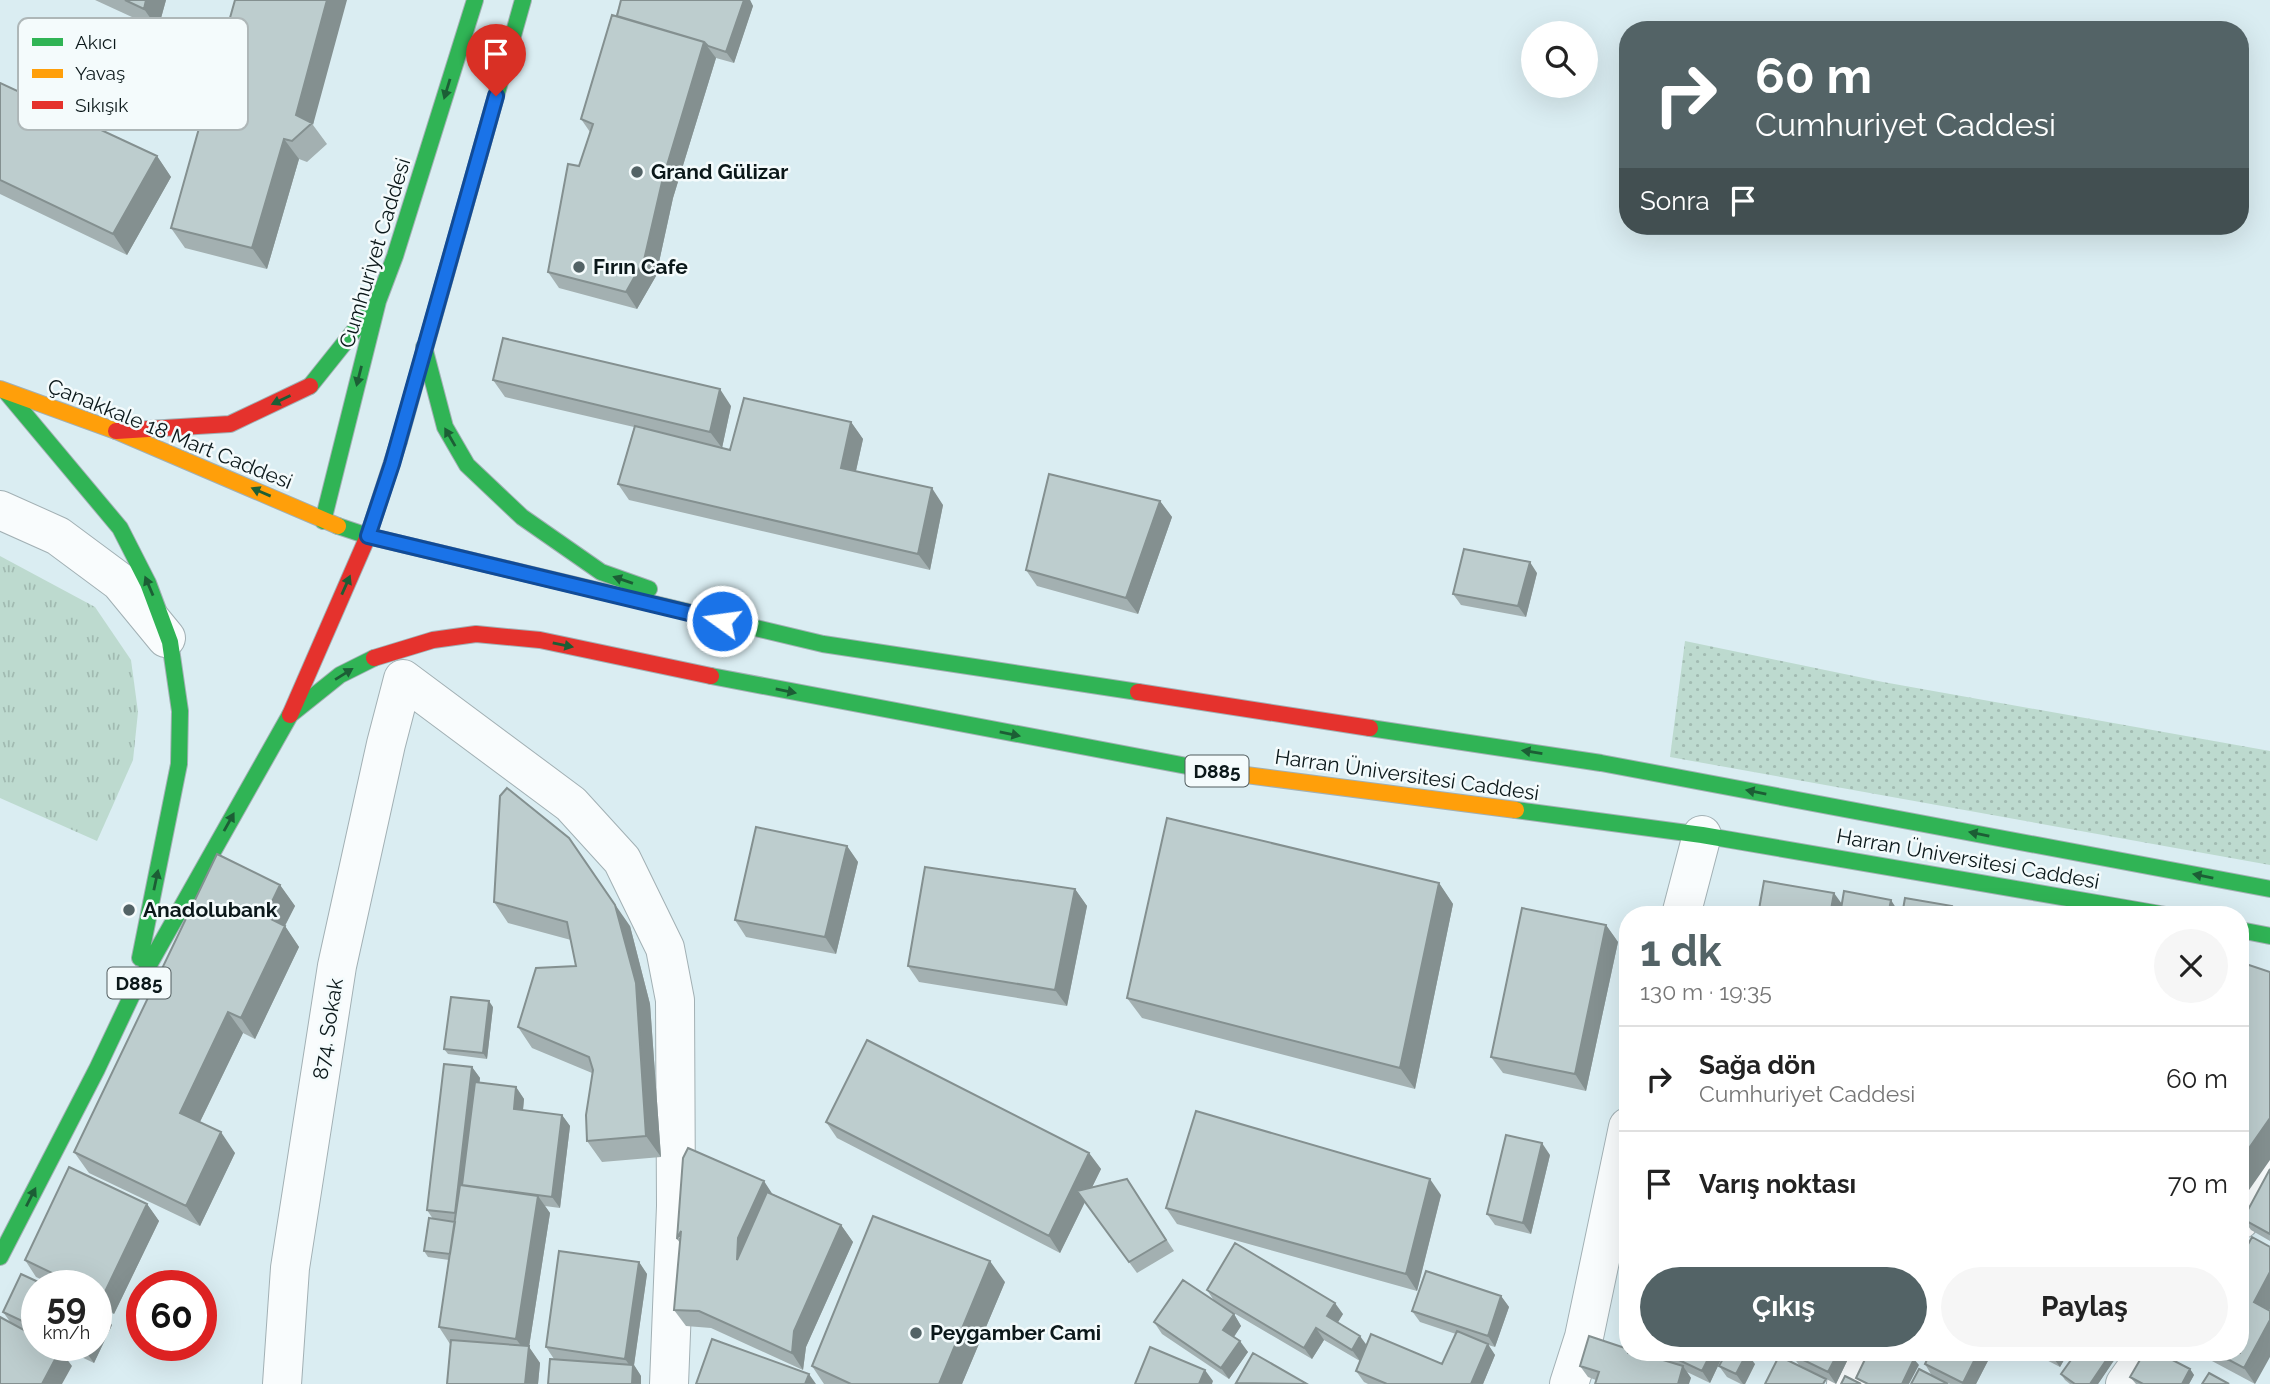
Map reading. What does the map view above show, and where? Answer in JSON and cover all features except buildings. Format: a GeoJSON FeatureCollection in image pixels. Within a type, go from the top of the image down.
{"type":"FeatureCollection","features":[{"type":"Feature","properties":{"kind":"main road","name":"Cumhuriyet Caddesi"},"geometry":{"type":"LineString","coordinates":[[323,521],[378,301],[395,256],[475,0]]}},
{"type":"Feature","properties":{"kind":"main road"},"geometry":{"type":"LineString","coordinates":[[290,715],[368,536],[392,464],[523,0]]}},
{"type":"Feature","properties":{"kind":"main road"},"geometry":{"type":"LineString","coordinates":[[116,431],[230,424],[312,385],[378,301]]}},
{"type":"Feature","properties":{"kind":"main road"},"geometry":{"type":"LineString","coordinates":[[424,346],[444,427],[467,465],[522,517],[601,572],[804,640]]}},
{"type":"Feature","properties":{"kind":"main road"},"geometry":{"type":"LineString","coordinates":[[3,390],[120,528],[148,583],[170,642],[180,711],[179,764],[132,995]]}},
{"type":"Feature","properties":{"kind":"main road","name":"Çanakkale 18 Mart Caddesi"},"geometry":{"type":"LineString","coordinates":[[3,390],[116,431],[304,510],[323,521],[368,536],[804,640]]}},
{"type":"Feature","properties":{"kind":"main road","name":"Harran Üniversitesi Caddesi"},"geometry":{"type":"LineString","coordinates":[[290,715],[340,675],[368,660],[433,640],[476,634],[540,640],[717,677],[1181,766],[1702,835],[2104,906]]}},
{"type":"Feature","properties":{"kind":"main road","name":"Harran Üniversitesi Caddesi"},"geometry":{"type":"LineString","coordinates":[[804,640],[1601,763],[2270,889]]}},
{"type":"Feature","properties":{"kind":"main road","name":"D885"},"geometry":{"type":"LineString","coordinates":[[0,1257],[132,995],[290,715]]}},
{"type":"Feature","properties":{"kind":"main road"},"geometry":{"type":"LineString","coordinates":[[2249,932],[2270,936]]}},
{"type":"Feature","properties":{"kind":"street"},"geometry":{"type":"LineString","coordinates":[[0,510],[58,536],[120,582],[170,642]]}},
{"type":"Feature","properties":{"kind":"street","name":"874. Sokak"},"geometry":{"type":"LineString","coordinates":[[282,1384],[290,1268],[337,966],[403,679],[571,804],[622,860],[666,948],[675,1000],[676,1206],[669,1384]]}},
{"type":"Feature","properties":{"kind":"street"},"geometry":{"type":"LineString","coordinates":[[1683,906],[1702,835]]}},
{"type":"Feature","properties":{"kind":"street"},"geometry":{"type":"LineString","coordinates":[[1569,1384],[1584,1337],[1619,1170]]}},
{"type":"Feature","properties":{"kind":"street"},"geometry":{"type":"LineString","coordinates":[[2249,1207],[2270,1177]]}},
{"type":"Feature","properties":{"kind":"street"},"geometry":{"type":"LineString","coordinates":[[1846,1384],[1860,1361]]}},
{"type":"Feature","properties":{"kind":"street"},"geometry":{"type":"LineString","coordinates":[[2125,1384],[2141,1361]]}},
{"type":"Feature","properties":{"kind":"green space"},"geometry":{"type":"Polygon","coordinates":[[[0,556],[95,607],[131,660],[138,712],[133,760],[97,841],[0,798],[0,556]]]}},
{"type":"Feature","properties":{"kind":"green space"},"geometry":{"type":"Polygon","coordinates":[[[1685,641],[1883,682],[2270,751],[2270,865],[1670,757],[1685,641]]]}},
{"type":"Feature","properties":{"kind":"traffic: fast"},"geometry":{"type":"LineString","coordinates":[[323,521],[378,301],[395,256],[475,0]]}},
{"type":"Feature","properties":{"kind":"traffic: fast"},"geometry":{"type":"LineString","coordinates":[[399,441],[523,0]]}},
{"type":"Feature","properties":{"kind":"traffic: fast"},"geometry":{"type":"LineString","coordinates":[[310,386],[370,311]]}},
{"type":"Feature","properties":{"kind":"traffic: fast"},"geometry":{"type":"LineString","coordinates":[[424,347],[445,427],[467,465],[522,517],[601,572],[649,589]]}},
{"type":"Feature","properties":{"kind":"traffic: fast"},"geometry":{"type":"LineString","coordinates":[[7,393],[120,528],[148,583],[170,642],[180,711],[179,764],[140,958]]}},
{"type":"Feature","properties":{"kind":"traffic: fast"},"geometry":{"type":"LineString","coordinates":[[338,526],[368,536],[823,644],[1138,692]]}},
{"type":"Feature","properties":{"kind":"traffic: fast"},"geometry":{"type":"LineString","coordinates":[[0,1257],[132,995],[290,715],[340,675],[374,658]]}},
{"type":"Feature","properties":{"kind":"traffic: fast"},"geometry":{"type":"LineString","coordinates":[[711,676],[1208,770]]}},
{"type":"Feature","properties":{"kind":"traffic: fast"},"geometry":{"type":"LineString","coordinates":[[1370,728],[1601,763],[2270,889]]}},
{"type":"Feature","properties":{"kind":"traffic: fast"},"geometry":{"type":"LineString","coordinates":[[1516,810],[1702,835],[2114,906]]}},
{"type":"Feature","properties":{"kind":"traffic: fast"},"geometry":{"type":"LineString","coordinates":[[2249,932],[2270,936]]}},
{"type":"Feature","properties":{"kind":"traffic: slow"},"geometry":{"type":"LineString","coordinates":[[0,389],[116,431],[338,526]]}},
{"type":"Feature","properties":{"kind":"traffic: slow"},"geometry":{"type":"LineString","coordinates":[[1208,770],[1516,810]]}},
{"type":"Feature","properties":{"kind":"traffic: jam"},"geometry":{"type":"LineString","coordinates":[[116,431],[230,424],[310,386]]}},
{"type":"Feature","properties":{"kind":"traffic: jam"},"geometry":{"type":"LineString","coordinates":[[290,715],[368,536],[399,441]]}},
{"type":"Feature","properties":{"kind":"traffic: jam"},"geometry":{"type":"LineString","coordinates":[[374,658],[433,640],[476,634],[540,640],[711,676]]}},
{"type":"Feature","properties":{"kind":"traffic: jam"},"geometry":{"type":"LineString","coordinates":[[1138,692],[1370,728]]}},
{"type":"Feature","properties":{"kind":"place","name":"Grand Gülizar"},"geometry":{"type":"Point","coordinates":[637,172]}},
{"type":"Feature","properties":{"kind":"place","name":"Fırın Cafe"},"geometry":{"type":"Point","coordinates":[579,267]}},
{"type":"Feature","properties":{"kind":"place","name":"Anadolubank"},"geometry":{"type":"Point","coordinates":[129,910]}},
{"type":"Feature","properties":{"kind":"place","name":"Peygamber Cami"},"geometry":{"type":"Point","coordinates":[916,1333]}},
{"type":"Feature","properties":{"kind":"route"},"geometry":{"type":"LineString","coordinates":[[496,96],[392,464],[368,536],[722,621]]}}]}
